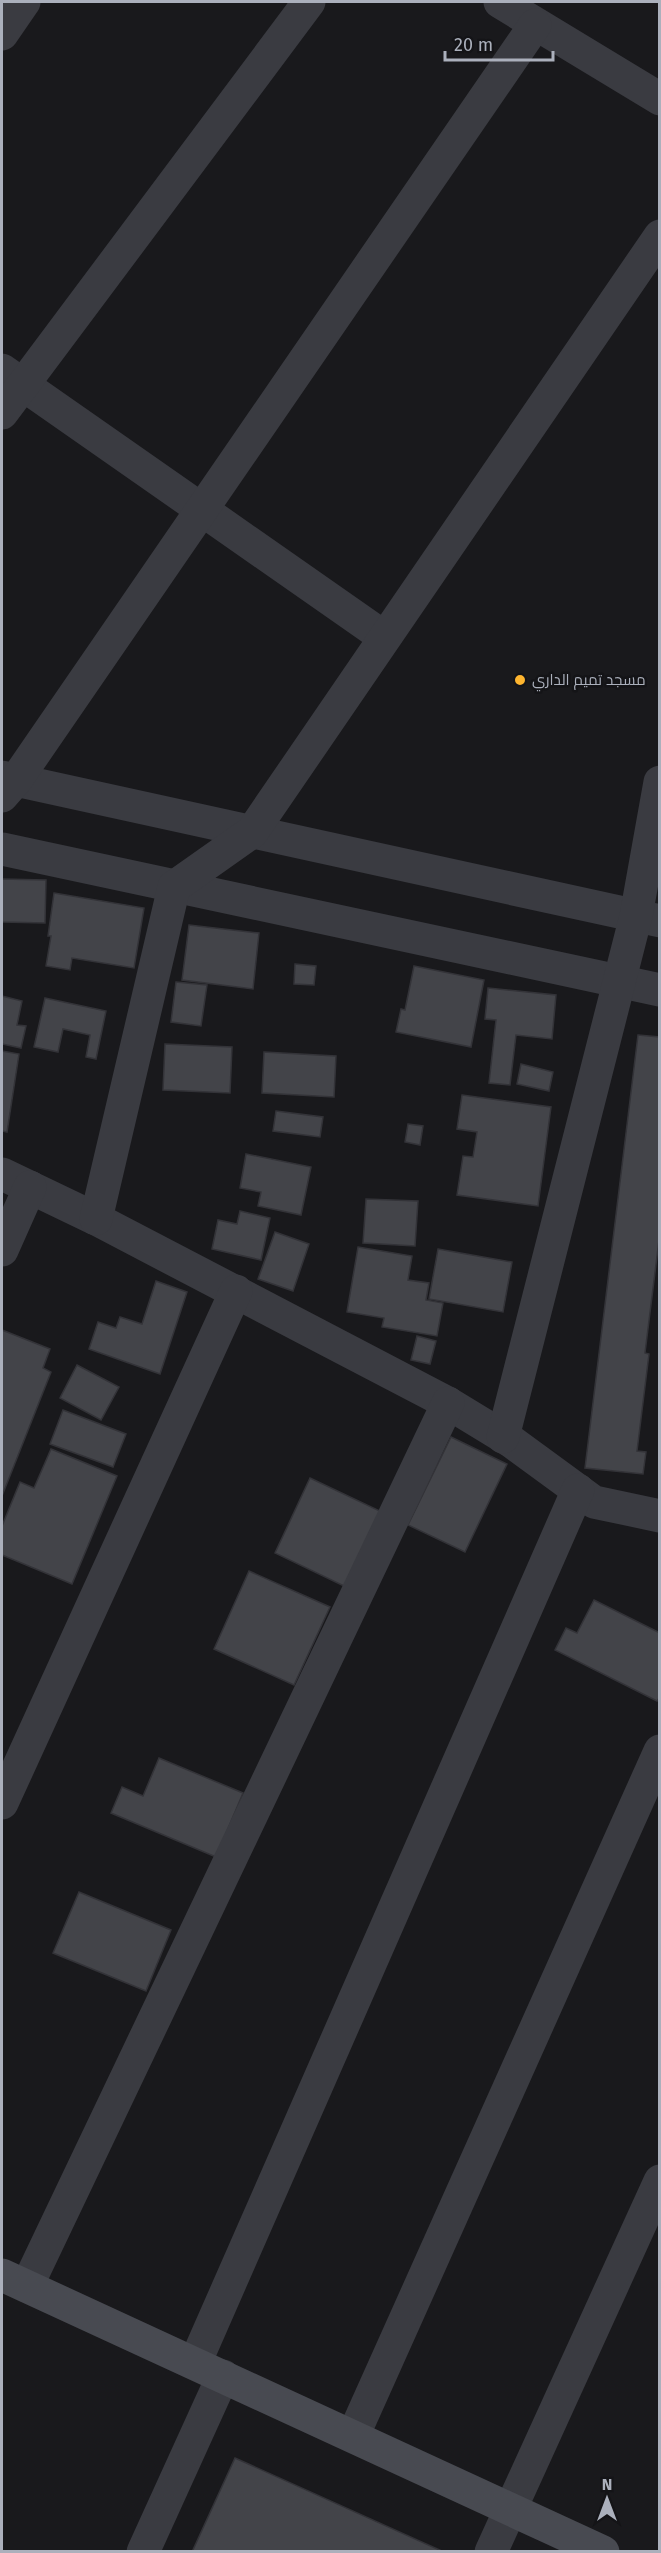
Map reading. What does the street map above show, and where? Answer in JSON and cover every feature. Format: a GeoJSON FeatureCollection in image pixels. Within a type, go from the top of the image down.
{"type":"FeatureCollection","features":[{"type":"Feature","properties":{"kind":"main road"},"geometry":{"type":"LineString","coordinates":[[14,2281],[603,2552]]}},
{"type":"Feature","properties":{"kind":"street"},"geometry":{"type":"LineString","coordinates":[[2,34],[24,2]]}},
{"type":"Feature","properties":{"kind":"street"},"geometry":{"type":"LineString","coordinates":[[2,413],[12,377],[309,2]]}},
{"type":"Feature","properties":{"kind":"street"},"geometry":{"type":"LineString","coordinates":[[500,2],[660,99]]}},
{"type":"Feature","properties":{"kind":"street"},"geometry":{"type":"LineString","coordinates":[[536,25],[201,510],[6,785],[252,832],[648,918]]}},
{"type":"Feature","properties":{"kind":"street"},"geometry":{"type":"LineString","coordinates":[[96,1219],[174,887],[252,832],[660,236]]}},
{"type":"Feature","properties":{"kind":"street"},"geometry":{"type":"LineString","coordinates":[[12,377],[384,637]]}},
{"type":"Feature","properties":{"kind":"street"},"geometry":{"type":"LineString","coordinates":[[503,1437],[619,981],[648,918],[660,782]]}},
{"type":"Feature","properties":{"kind":"street"},"geometry":{"type":"LineString","coordinates":[[2,849],[660,990]]}},
{"type":"Feature","properties":{"kind":"street"},"geometry":{"type":"LineString","coordinates":[[2,1250],[16,1180],[236,1291],[448,1403],[503,1437],[594,1502],[660,1516]]}},
{"type":"Feature","properties":{"kind":"street"},"geometry":{"type":"LineString","coordinates":[[2,1803],[236,1291]]}},
{"type":"Feature","properties":{"kind":"street"},"geometry":{"type":"LineString","coordinates":[[14,2281],[448,1403]]}},
{"type":"Feature","properties":{"kind":"street"},"geometry":{"type":"LineString","coordinates":[[143,2552],[209,2370],[578,1490]]}},
{"type":"Feature","properties":{"kind":"street"},"geometry":{"type":"LineString","coordinates":[[353,2436],[660,1751]]}},
{"type":"Feature","properties":{"kind":"street"},"geometry":{"type":"LineString","coordinates":[[491,2552],[660,2181]]}},
{"type":"Feature","properties":{"kind":"building"},"geometry":{"type":"Polygon","coordinates":[[[2,879],[46,880],[45,923],[2,922],[2,879]]]}},
{"type":"Feature","properties":{"kind":"building"},"geometry":{"type":"Polygon","coordinates":[[[54,893],[144,908],[134,968],[72,958],[70,970],[46,966],[54,893]]]}},
{"type":"Feature","properties":{"kind":"building"},"geometry":{"type":"Polygon","coordinates":[[[189,925],[259,933],[253,989],[182,980],[189,925]]]}},
{"type":"Feature","properties":{"kind":"building"},"geometry":{"type":"Polygon","coordinates":[[[295,964],[316,966],[314,985],[294,984],[295,964]]]}},
{"type":"Feature","properties":{"kind":"building"},"geometry":{"type":"Polygon","coordinates":[[[414,966],[484,980],[471,1047],[396,1032],[401,1009],[405,1010],[414,966]]]}},
{"type":"Feature","properties":{"kind":"building"},"geometry":{"type":"Polygon","coordinates":[[[176,982],[207,985],[201,1026],[171,1022],[176,982]]]}},
{"type":"Feature","properties":{"kind":"building"},"geometry":{"type":"Polygon","coordinates":[[[488,988],[556,995],[552,1039],[516,1035],[510,1085],[489,1083],[496,1020],[485,1019],[488,988]]]}},
{"type":"Feature","properties":{"kind":"building"},"geometry":{"type":"Polygon","coordinates":[[[2,996],[22,1001],[17,1025],[26,1026],[21,1048],[2,1044],[2,996]]]}},
{"type":"Feature","properties":{"kind":"building"},"geometry":{"type":"Polygon","coordinates":[[[45,998],[106,1011],[96,1059],[86,1057],[90,1035],[63,1029],[58,1052],[34,1047],[45,998]]]}},
{"type":"Feature","properties":{"kind":"building"},"geometry":{"type":"Polygon","coordinates":[[[638,1035],[660,1037],[660,1232],[645,1353],[649,1354],[637,1451],[646,1452],[643,1474],[585,1468],[638,1035]]]}},
{"type":"Feature","properties":{"kind":"building"},"geometry":{"type":"Polygon","coordinates":[[[165,1044],[232,1047],[230,1093],[163,1090],[165,1044]]]}},
{"type":"Feature","properties":{"kind":"building"},"geometry":{"type":"Polygon","coordinates":[[[2,1051],[19,1054],[7,1132],[2,1131],[2,1051]]]}},
{"type":"Feature","properties":{"kind":"building"},"geometry":{"type":"Polygon","coordinates":[[[264,1052],[336,1056],[334,1097],[262,1093],[264,1052]]]}},
{"type":"Feature","properties":{"kind":"building"},"geometry":{"type":"Polygon","coordinates":[[[521,1064],[553,1072],[549,1091],[517,1084],[521,1064]]]}},
{"type":"Feature","properties":{"kind":"building"},"geometry":{"type":"Polygon","coordinates":[[[462,1095],[551,1107],[538,1206],[457,1195],[463,1156],[473,1157],[477,1132],[457,1129],[462,1095]]]}},
{"type":"Feature","properties":{"kind":"building"},"geometry":{"type":"Polygon","coordinates":[[[276,1111],[323,1117],[320,1137],[273,1131],[276,1111]]]}},
{"type":"Feature","properties":{"kind":"building"},"geometry":{"type":"Polygon","coordinates":[[[408,1124],[423,1126],[420,1145],[405,1142],[408,1124]]]}},
{"type":"Feature","properties":{"kind":"building"},"geometry":{"type":"Polygon","coordinates":[[[246,1154],[311,1167],[301,1215],[258,1206],[261,1192],[240,1188],[246,1154]]]}},
{"type":"Feature","properties":{"kind":"building"},"geometry":{"type":"Polygon","coordinates":[[[366,1199],[418,1201],[415,1246],[363,1243],[366,1199]]]}},
{"type":"Feature","properties":{"kind":"building"},"geometry":{"type":"Polygon","coordinates":[[[240,1211],[270,1218],[261,1260],[212,1249],[218,1220],[237,1224],[240,1211]]]}},
{"type":"Feature","properties":{"kind":"building"},"geometry":{"type":"Polygon","coordinates":[[[275,1232],[309,1244],[293,1291],[258,1279],[275,1232]]]}},
{"type":"Feature","properties":{"kind":"building"},"geometry":{"type":"Polygon","coordinates":[[[358,1247],[412,1256],[408,1280],[429,1283],[426,1300],[443,1303],[437,1336],[382,1327],[384,1318],[347,1312],[358,1247]]]}},
{"type":"Feature","properties":{"kind":"building"},"geometry":{"type":"Polygon","coordinates":[[[438,1249],[512,1262],[503,1312],[429,1299],[438,1249]]]}},
{"type":"Feature","properties":{"kind":"building"},"geometry":{"type":"Polygon","coordinates":[[[156,1281],[187,1292],[160,1374],[89,1349],[98,1322],[116,1328],[120,1317],[142,1324],[156,1281]]]}},
{"type":"Feature","properties":{"kind":"building"},"geometry":{"type":"Polygon","coordinates":[[[2,1330],[50,1349],[43,1368],[51,1372],[2,1496],[2,1330]]]}},
{"type":"Feature","properties":{"kind":"building"},"geometry":{"type":"Polygon","coordinates":[[[417,1336],[436,1341],[430,1364],[411,1360],[417,1336]]]}},
{"type":"Feature","properties":{"kind":"building"},"geometry":{"type":"Polygon","coordinates":[[[77,1365],[119,1387],[101,1420],[60,1398],[77,1365]]]}},
{"type":"Feature","properties":{"kind":"building"},"geometry":{"type":"Polygon","coordinates":[[[63,1410],[126,1434],[113,1467],[50,1444],[63,1410]]]}},
{"type":"Feature","properties":{"kind":"building"},"geometry":{"type":"Polygon","coordinates":[[[451,1437],[507,1464],[465,1552],[408,1525],[451,1437]]]}},
{"type":"Feature","properties":{"kind":"building"},"geometry":{"type":"Polygon","coordinates":[[[51,1449],[117,1476],[72,1584],[2,1555],[2,1526],[20,1482],[34,1488],[51,1449]]]}},
{"type":"Feature","properties":{"kind":"building"},"geometry":{"type":"Polygon","coordinates":[[[310,1478],[382,1512],[346,1587],[275,1553],[310,1478]]]}},
{"type":"Feature","properties":{"kind":"building"},"geometry":{"type":"Polygon","coordinates":[[[249,1571],[330,1607],[294,1685],[214,1649],[249,1571]]]}},
{"type":"Feature","properties":{"kind":"building"},"geometry":{"type":"Polygon","coordinates":[[[594,1600],[660,1633],[660,1697],[657,1701],[555,1650],[566,1628],[577,1633],[594,1600]]]}},
{"type":"Feature","properties":{"kind":"building"},"geometry":{"type":"Polygon","coordinates":[[[159,1758],[243,1793],[216,1857],[111,1813],[122,1787],[143,1796],[159,1758]]]}},
{"type":"Feature","properties":{"kind":"building"},"geometry":{"type":"Polygon","coordinates":[[[79,1892],[171,1930],[146,1991],[53,1953],[79,1892]]]}},
{"type":"Feature","properties":{"kind":"building"},"geometry":{"type":"Polygon","coordinates":[[[235,2458],[444,2552],[192,2552],[235,2458]]]}},
{"type":"Feature","properties":{"kind":"place","name":"مسجد تميم الداري"},"geometry":{"type":"Point","coordinates":[520,680]}}]}
